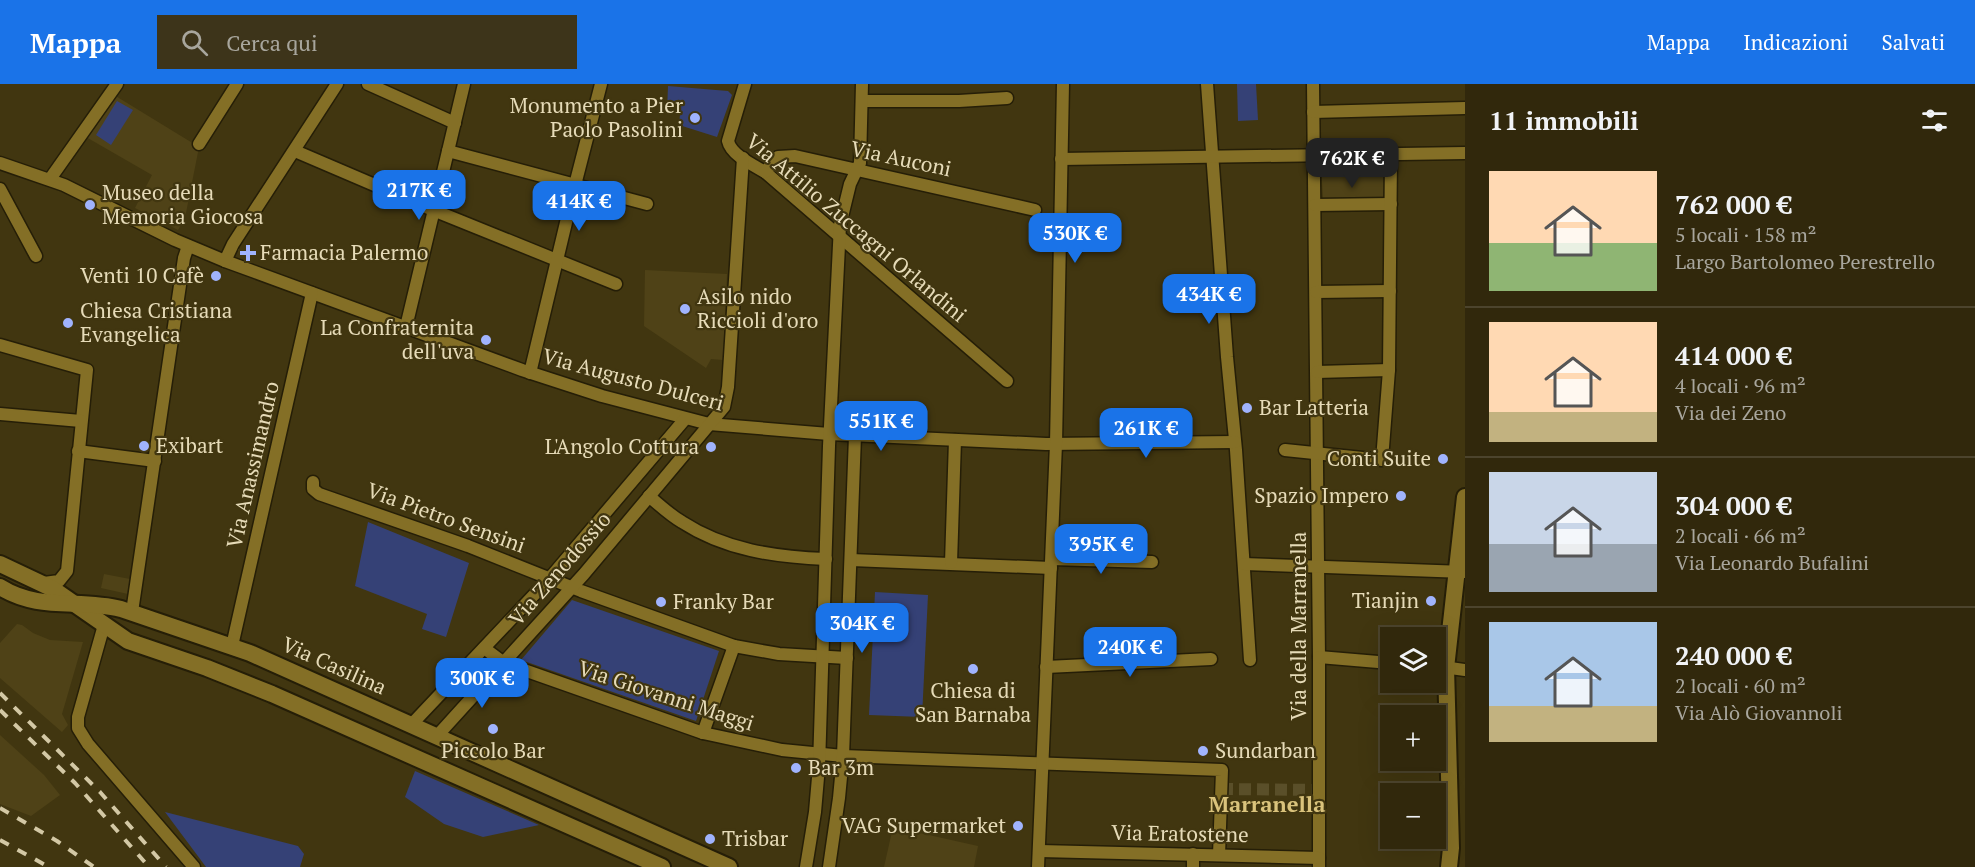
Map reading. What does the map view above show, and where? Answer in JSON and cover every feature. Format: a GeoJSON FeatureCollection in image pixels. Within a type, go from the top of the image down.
{"type":"FeatureCollection","features":[{"type":"Feature","properties":{"kind":"main road"},"geometry":{"type":"LineString","coordinates":[[1446,643],[1461,572],[1465,497]]}},
{"type":"Feature","properties":{"kind":"main road"},"geometry":{"type":"LineString","coordinates":[[0,564],[44,583],[133,643],[207,668],[272,694],[662,867]]}},
{"type":"Feature","properties":{"kind":"main road","name":"Via Casilina"},"geometry":{"type":"LineString","coordinates":[[0,587],[29,601],[110,606],[232,646],[729,867]]}},
{"type":"Feature","properties":{"kind":"main road"},"geometry":{"type":"LineString","coordinates":[[1442,693],[1451,848],[1449,867]]}},
{"type":"Feature","properties":{"kind":"street"},"geometry":{"type":"LineString","coordinates":[[50,179],[117,84]]}},
{"type":"Feature","properties":{"kind":"street"},"geometry":{"type":"LineString","coordinates":[[199,144],[237,84]]}},
{"type":"Feature","properties":{"kind":"street"},"geometry":{"type":"LineString","coordinates":[[225,261],[233,243],[337,84]]}},
{"type":"Feature","properties":{"kind":"street"},"geometry":{"type":"LineString","coordinates":[[368,84],[455,123]]}},
{"type":"Feature","properties":{"kind":"street"},"geometry":{"type":"LineString","coordinates":[[406,327],[464,84]]}},
{"type":"Feature","properties":{"kind":"street"},"geometry":{"type":"LineString","coordinates":[[531,373],[575,185],[602,84]]}},
{"type":"Feature","properties":{"kind":"street","name":"Via Attilio Zuccagni Orlandini"},"geometry":{"type":"LineString","coordinates":[[745,84],[728,142],[729,146],[765,172],[1007,381]]}},
{"type":"Feature","properties":{"kind":"street"},"geometry":{"type":"LineString","coordinates":[[806,867],[816,812],[820,754],[829,435],[840,225],[848,193],[860,163],[862,84]]}},
{"type":"Feature","properties":{"kind":"street"},"geometry":{"type":"LineString","coordinates":[[1038,867],[1056,444],[1063,84]]}},
{"type":"Feature","properties":{"kind":"street"},"geometry":{"type":"LineString","coordinates":[[1207,84],[1250,660]]}},
{"type":"Feature","properties":{"kind":"street"},"geometry":{"type":"LineString","coordinates":[[1313,84],[1313,155]]}},
{"type":"Feature","properties":{"kind":"street"},"geometry":{"type":"LineString","coordinates":[[862,101],[959,102],[1007,98]]}},
{"type":"Feature","properties":{"kind":"street"},"geometry":{"type":"LineString","coordinates":[[1313,112],[1465,108]]}},
{"type":"Feature","properties":{"kind":"street"},"geometry":{"type":"LineString","coordinates":[[295,151],[616,284]]}},
{"type":"Feature","properties":{"kind":"street"},"geometry":{"type":"LineString","coordinates":[[448,151],[647,204]]}},
{"type":"Feature","properties":{"kind":"street"},"geometry":{"type":"LineString","coordinates":[[1061,159],[1465,153]]}},
{"type":"Feature","properties":{"kind":"street","name":"Via Auconi"},"geometry":{"type":"LineString","coordinates":[[765,172],[778,157],[784,155],[857,169],[1035,210]]}},
{"type":"Feature","properties":{"kind":"street","name":"Via della Marranella"},"geometry":{"type":"LineString","coordinates":[[1313,155],[1317,372],[1319,862]]}},
{"type":"Feature","properties":{"kind":"street"},"geometry":{"type":"LineString","coordinates":[[1285,450],[1382,460],[1389,370],[1391,155]]}},
{"type":"Feature","properties":{"kind":"street","name":"Via Zenodossio"},"geometry":{"type":"LineString","coordinates":[[437,736],[572,587],[724,407],[728,394],[743,158]]}},
{"type":"Feature","properties":{"kind":"street","name":"Via Augusto Dulceri"},"geometry":{"type":"LineString","coordinates":[[0,163],[50,179],[78,191],[188,246],[225,261],[531,373],[685,419],[709,424],[829,435],[1056,444],[1235,442]]}},
{"type":"Feature","properties":{"kind":"street"},"geometry":{"type":"LineString","coordinates":[[0,192],[36,256]]}},
{"type":"Feature","properties":{"kind":"street"},"geometry":{"type":"LineString","coordinates":[[1315,204],[1391,204]]}},
{"type":"Feature","properties":{"kind":"street"},"geometry":{"type":"LineString","coordinates":[[132,612],[184,258],[188,246]]}},
{"type":"Feature","properties":{"kind":"street"},"geometry":{"type":"LineString","coordinates":[[1316,292],[1390,291]]}},
{"type":"Feature","properties":{"kind":"street","name":"Via Anassimandro"},"geometry":{"type":"LineString","coordinates":[[232,646],[312,293]]}},
{"type":"Feature","properties":{"kind":"street"},"geometry":{"type":"LineString","coordinates":[[0,345],[87,370],[66,573],[59,581],[44,583]]}},
{"type":"Feature","properties":{"kind":"street"},"geometry":{"type":"LineString","coordinates":[[1317,372],[1389,370]]}},
{"type":"Feature","properties":{"kind":"street"},"geometry":{"type":"LineString","coordinates":[[0,414],[81,422]]}},
{"type":"Feature","properties":{"kind":"street","name":"Via Zenodossio"},"geometry":{"type":"LineString","coordinates":[[411,724],[550,578],[685,419]]}},
{"type":"Feature","properties":{"kind":"street"},"geometry":{"type":"LineString","coordinates":[[829,867],[843,756],[855,436]]}},
{"type":"Feature","properties":{"kind":"street"},"geometry":{"type":"LineString","coordinates":[[951,564],[955,440]]}},
{"type":"Feature","properties":{"kind":"street"},"geometry":{"type":"LineString","coordinates":[[78,451],[155,461]]}},
{"type":"Feature","properties":{"kind":"street","name":"Via Pietro Sensini"},"geometry":{"type":"LineString","coordinates":[[313,482],[313,489],[319,494],[468,546],[734,646],[772,654],[847,658]]}},
{"type":"Feature","properties":{"kind":"street"},"geometry":{"type":"LineString","coordinates":[[649,496],[681,522],[732,546],[768,554],[826,559]]}},
{"type":"Feature","properties":{"kind":"street"},"geometry":{"type":"LineString","coordinates":[[850,560],[951,564],[1152,562]]}},
{"type":"Feature","properties":{"kind":"street"},"geometry":{"type":"LineString","coordinates":[[1244,564],[1461,572]]}},
{"type":"Feature","properties":{"kind":"street"},"geometry":{"type":"LineString","coordinates":[[104,625],[81,700],[77,722],[83,737],[194,867]]}},
{"type":"Feature","properties":{"kind":"street"},"geometry":{"type":"LineString","coordinates":[[703,733],[734,646]]}},
{"type":"Feature","properties":{"kind":"street","name":"Via Giovanni Maggi"},"geometry":{"type":"LineString","coordinates":[[484,648],[504,663],[703,733],[782,750],[843,756]]}},
{"type":"Feature","properties":{"kind":"street"},"geometry":{"type":"LineString","coordinates":[[1319,657],[1380,662]]}},
{"type":"Feature","properties":{"kind":"street"},"geometry":{"type":"LineString","coordinates":[[1046,667],[1211,659]]}},
{"type":"Feature","properties":{"kind":"street"},"geometry":{"type":"LineString","coordinates":[[1446,668],[1465,670]]}},
{"type":"Feature","properties":{"kind":"street"},"geometry":{"type":"LineString","coordinates":[[843,756],[1222,770],[1220,855]]}},
{"type":"Feature","properties":{"kind":"street","name":"Via Eratostene"},"geometry":{"type":"LineString","coordinates":[[1040,850],[1193,861],[1220,855],[1319,862]]}},
{"type":"Feature","properties":{"kind":"shaded area"},"geometry":{"type":"Polygon","coordinates":[[[1237,84],[1256,84],[1258,120],[1238,121],[1237,84]]]}},
{"type":"Feature","properties":{"kind":"shaded area"},"geometry":{"type":"Polygon","coordinates":[[[668,86],[728,91],[732,95],[717,137],[679,125],[680,114],[667,112],[668,86]]]}},
{"type":"Feature","properties":{"kind":"shaded area"},"geometry":{"type":"Polygon","coordinates":[[[114,95],[199,147],[185,218],[178,230],[135,208],[152,175],[86,137],[114,95]]]}},
{"type":"Feature","properties":{"kind":"shaded area"},"geometry":{"type":"Polygon","coordinates":[[[117,101],[133,110],[111,145],[96,135],[117,101]]]}},
{"type":"Feature","properties":{"kind":"shaded area"},"geometry":{"type":"Polygon","coordinates":[[[1386,163],[1386,198],[1323,198],[1321,165],[1386,163]]]}},
{"type":"Feature","properties":{"kind":"shaded area","name":"Asilo nido Riccioli d'oro"},"geometry":{"type":"Polygon","coordinates":[[[645,270],[727,274],[723,360],[711,359],[706,368],[644,326],[645,270]]]}},
{"type":"Feature","properties":{"kind":"shaded area"},"geometry":{"type":"Polygon","coordinates":[[[368,522],[469,563],[446,637],[422,629],[427,614],[355,586],[368,522]]]}},
{"type":"Feature","properties":{"kind":"shaded area"},"geometry":{"type":"Polygon","coordinates":[[[104,574],[130,579],[128,594],[101,588],[104,574]]]}},
{"type":"Feature","properties":{"kind":"shaded area"},"geometry":{"type":"Polygon","coordinates":[[[875,592],[928,595],[922,717],[869,715],[875,592]]]}},
{"type":"Feature","properties":{"kind":"shaded area"},"geometry":{"type":"Polygon","coordinates":[[[572,600],[719,651],[696,721],[521,660],[572,600]]]}},
{"type":"Feature","properties":{"kind":"shaded area"},"geometry":{"type":"Polygon","coordinates":[[[17,624],[50,640],[83,642],[62,714],[68,725],[62,732],[0,678],[0,643],[17,624]]]}},
{"type":"Feature","properties":{"kind":"shaded area"},"geometry":{"type":"Polygon","coordinates":[[[0,735],[44,775],[60,795],[31,816],[0,804],[0,735]]]}},
{"type":"Feature","properties":{"kind":"shaded area"},"geometry":{"type":"Polygon","coordinates":[[[415,771],[539,825],[483,837],[444,824],[405,797],[415,771]]]}},
{"type":"Feature","properties":{"kind":"shaded area"},"geometry":{"type":"Polygon","coordinates":[[[165,812],[298,846],[304,854],[300,867],[206,867],[165,812]]]}},
{"type":"Feature","properties":{"kind":"shaded area"},"geometry":{"type":"Polygon","coordinates":[[[893,827],[978,846],[974,867],[884,867],[893,827]]]}},
{"type":"Feature","properties":{"kind":"tunnel"},"geometry":{"type":"LineString","coordinates":[[1221,789],[1319,790]]}},
{"type":"Feature","properties":{"kind":"railway"},"geometry":{"type":"LineString","coordinates":[[0,693],[100,792],[166,867]]}},
{"type":"Feature","properties":{"kind":"railway"},"geometry":{"type":"LineString","coordinates":[[0,710],[75,783],[149,867]]}},
{"type":"Feature","properties":{"kind":"railway"},"geometry":{"type":"LineString","coordinates":[[0,808],[57,841],[94,867]]}},
{"type":"Feature","properties":{"kind":"railway"},"geometry":{"type":"LineString","coordinates":[[0,840],[49,867]]}},
{"type":"Feature","properties":{"kind":"place","name":"Monumento a Pier Paolo Pasolini"},"geometry":{"type":"Point","coordinates":[695,118]}},
{"type":"Feature","properties":{"kind":"place","name":"Museo della Memoria Giocosa"},"geometry":{"type":"Point","coordinates":[90,205]}},
{"type":"Feature","properties":{"kind":"place","name":"Farmacia Palermo"},"geometry":{"type":"Point","coordinates":[248,253]}},
{"type":"Feature","properties":{"kind":"place","name":"Venti 10 Cafè"},"geometry":{"type":"Point","coordinates":[216,276]}},
{"type":"Feature","properties":{"kind":"place","name":"Asilo nido Riccioli d'oro"},"geometry":{"type":"Point","coordinates":[685,309]}},
{"type":"Feature","properties":{"kind":"place","name":"Chiesa Cristiana Evangelica"},"geometry":{"type":"Point","coordinates":[68,323]}},
{"type":"Feature","properties":{"kind":"place","name":"La Confraternita dell'uva"},"geometry":{"type":"Point","coordinates":[486,340]}},
{"type":"Feature","properties":{"kind":"place","name":"Bar Latteria"},"geometry":{"type":"Point","coordinates":[1247,408]}},
{"type":"Feature","properties":{"kind":"place","name":"Exibart"},"geometry":{"type":"Point","coordinates":[144,446]}},
{"type":"Feature","properties":{"kind":"place","name":"L'Angolo Cottura"},"geometry":{"type":"Point","coordinates":[711,447]}},
{"type":"Feature","properties":{"kind":"place","name":"Conti Suite"},"geometry":{"type":"Point","coordinates":[1443,459]}},
{"type":"Feature","properties":{"kind":"place","name":"Spazio Impero"},"geometry":{"type":"Point","coordinates":[1401,496]}},
{"type":"Feature","properties":{"kind":"place","name":"Tianjin"},"geometry":{"type":"Point","coordinates":[1431,601]}},
{"type":"Feature","properties":{"kind":"place","name":"Franky Bar"},"geometry":{"type":"Point","coordinates":[661,602]}},
{"type":"Feature","properties":{"kind":"place","name":"Chiesa di San Barnaba"},"geometry":{"type":"Point","coordinates":[973,669]}},
{"type":"Feature","properties":{"kind":"place","name":"Piccolo Bar"},"geometry":{"type":"Point","coordinates":[493,729]}},
{"type":"Feature","properties":{"kind":"place","name":"Sundarban"},"geometry":{"type":"Point","coordinates":[1203,751]}},
{"type":"Feature","properties":{"kind":"place","name":"Bar 3m"},"geometry":{"type":"Point","coordinates":[796,768]}},
{"type":"Feature","properties":{"kind":"place","name":"VAG Supermarket"},"geometry":{"type":"Point","coordinates":[1018,826]}},
{"type":"Feature","properties":{"kind":"place","name":"Trisbar"},"geometry":{"type":"Point","coordinates":[710,839]}},
{"type":"Feature","properties":{"kind":"district","name":"Marranella"},"geometry":{"type":"Point","coordinates":[1267,804]}}]}
